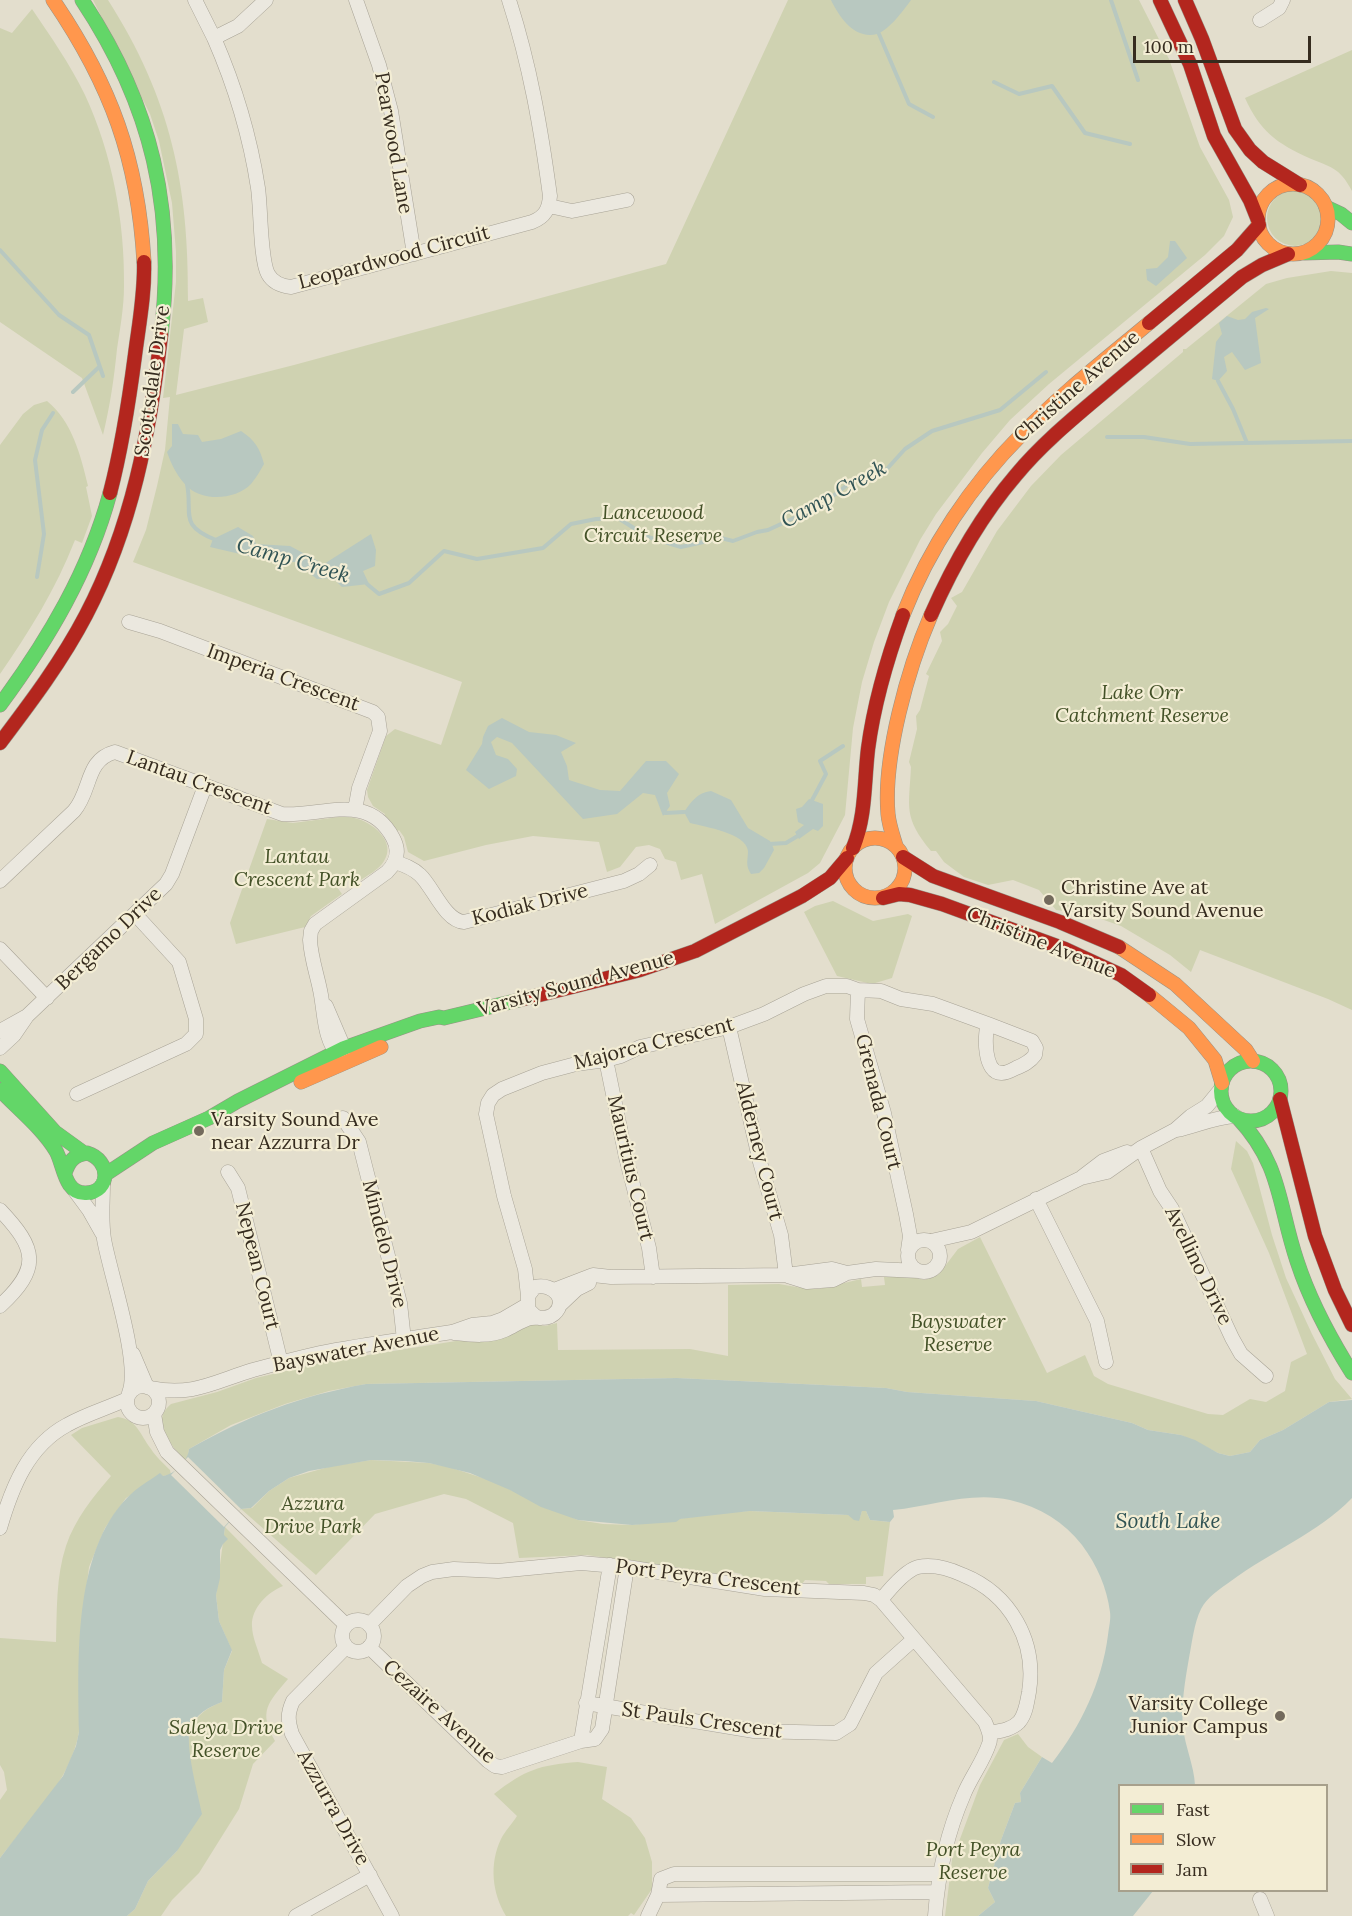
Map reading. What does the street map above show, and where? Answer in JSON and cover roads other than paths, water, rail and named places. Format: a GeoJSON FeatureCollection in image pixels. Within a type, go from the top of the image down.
{"type":"FeatureCollection","features":[{"type":"Feature","properties":{"kind":"main road","name":"Scottsdale Drive"},"geometry":{"type":"LineString","coordinates":[[0,705],[51,630],[79,579],[91,550],[116,472],[123,439],[142,305],[142,236],[136,185],[128,153],[112,103],[96,68],[53,0]]}},
{"type":"Feature","properties":{"kind":"main road","name":"Scottsdale Drive"},"geometry":{"type":"LineString","coordinates":[[0,743],[65,652],[87,613],[115,551],[132,505],[142,467],[162,323],[166,285],[166,249],[163,212],[153,158],[134,97],[118,61],[82,0]]}},
{"type":"Feature","properties":{"kind":"main road"},"geometry":{"type":"LineString","coordinates":[[1161,0],[1190,64],[1214,136],[1244,190],[1262,236],[1277,250],[1288,254],[1341,252],[1352,254]]}},
{"type":"Feature","properties":{"kind":"main road"},"geometry":{"type":"LineString","coordinates":[[1185,0],[1235,129],[1250,150],[1263,162],[1311,189],[1326,207],[1327,230],[1322,240],[1314,248],[1304,253]]}},
{"type":"Feature","properties":{"kind":"main road"},"geometry":{"type":"LineString","coordinates":[[1258,223],[1264,200],[1271,192],[1280,186],[1300,184]]}},
{"type":"Feature","properties":{"kind":"main road"},"geometry":{"type":"LineString","coordinates":[[1326,207],[1341,214],[1352,223]]}},
{"type":"Feature","properties":{"kind":"main road","name":"Christine Avenue"},"geometry":{"type":"LineString","coordinates":[[850,853],[861,829],[870,742],[887,661],[906,606],[953,520],[986,474],[1043,413],[1236,250],[1258,223]]}},
{"type":"Feature","properties":{"kind":"main road","name":"Christine Avenue"},"geometry":{"type":"LineString","coordinates":[[1288,254],[1242,277],[1078,414],[1039,450],[988,510],[961,552],[939,593],[924,630],[907,683],[894,744],[888,793],[888,818],[900,851],[933,876],[1060,922],[1119,947],[1175,984],[1246,1050],[1253,1061],[1267,1066],[1277,1076],[1286,1133],[1316,1241],[1331,1282],[1352,1325]]}},
{"type":"Feature","properties":{"kind":"main road"},"geometry":{"type":"LineString","coordinates":[[877,838],[886,840],[900,851],[906,867],[900,886],[892,894],[883,898],[873,899],[855,891],[846,876],[850,853],[860,842],[877,838]]}},
{"type":"Feature","properties":{"kind":"main road","name":"Varsity Sound Avenue"},"geometry":{"type":"LineString","coordinates":[[88,1154],[114,1153],[153,1143],[209,1118],[239,1108],[341,1055],[440,1024],[444,1018],[669,961],[719,939],[802,896],[830,878],[850,853]]}},
{"type":"Feature","properties":{"kind":"main road","name":"Varsity Sound Avenue"},"geometry":{"type":"LineString","coordinates":[[802,896],[833,885],[855,891]]}},
{"type":"Feature","properties":{"kind":"main road","name":"Christine Avenue"},"geometry":{"type":"LineString","coordinates":[[883,898],[899,894],[910,895],[942,904],[1065,949],[1121,975],[1189,1028],[1215,1060],[1224,1104],[1257,1139],[1268,1157],[1288,1232],[1302,1273],[1333,1340],[1352,1373]]}},
{"type":"Feature","properties":{"kind":"main road"},"geometry":{"type":"LineString","coordinates":[[1222,1086],[1227,1074],[1234,1066],[1253,1061]]}},
{"type":"Feature","properties":{"kind":"main road"},"geometry":{"type":"LineString","coordinates":[[0,1071],[55,1132],[102,1162],[104,1179],[99,1188],[87,1193],[75,1191],[70,1186],[57,1153],[0,1090]]}},
{"type":"Feature","properties":{"kind":"main road"},"geometry":{"type":"LineString","coordinates":[[1236,1117],[1255,1121],[1263,1118],[1276,1107],[1280,1099]]}},
{"type":"Feature","properties":{"kind":"main road","name":"Varsity Sound Avenue"},"geometry":{"type":"LineString","coordinates":[[104,1179],[153,1143]]}},
{"type":"Feature","properties":{"kind":"main road"},"geometry":{"type":"LineString","coordinates":[[65,1173],[73,1158],[88,1154]]}},
{"type":"Feature","properties":{"kind":"street","name":"Leopardwood Circuit"},"geometry":{"type":"LineString","coordinates":[[195,0],[214,38],[239,103],[258,189],[266,267],[268,275],[274,282],[291,286],[532,222],[540,219],[549,206]]}},
{"type":"Feature","properties":{"kind":"street"},"geometry":{"type":"LineString","coordinates":[[214,38],[238,26],[266,0]]}},
{"type":"Feature","properties":{"kind":"street","name":"Pearwood Lane"},"geometry":{"type":"LineString","coordinates":[[356,0],[376,55],[391,111],[414,254]]}},
{"type":"Feature","properties":{"kind":"street"},"geometry":{"type":"LineString","coordinates":[[509,0],[530,69],[540,120],[550,196],[549,206],[573,212],[627,200]]}},
{"type":"Feature","properties":{"kind":"street"},"geometry":{"type":"LineString","coordinates":[[1260,20],[1279,8],[1283,0]]}},
{"type":"Feature","properties":{"kind":"street","name":"Imperia Crescent"},"geometry":{"type":"LineString","coordinates":[[129,622],[373,712],[378,717],[380,731],[358,788],[355,810]]}},
{"type":"Feature","properties":{"kind":"street","name":"Lantau Crescent"},"geometry":{"type":"LineString","coordinates":[[0,881],[79,805],[98,761],[103,756],[115,752],[282,814],[304,814],[338,809],[355,810]]}},
{"type":"Feature","properties":{"kind":"street","name":"Bergamo Drive"},"geometry":{"type":"LineString","coordinates":[[0,1032],[27,1016],[157,893],[172,874],[205,786]]}},
{"type":"Feature","properties":{"kind":"street"},"geometry":{"type":"LineString","coordinates":[[341,1055],[325,1024],[310,947],[311,931],[323,917],[378,879],[395,862],[397,848],[392,836],[371,815],[355,810]]}},
{"type":"Feature","properties":{"kind":"street","name":"Kodiak Drive"},"geometry":{"type":"LineString","coordinates":[[395,862],[419,873],[447,912],[455,920],[464,922],[624,881],[639,874],[650,865]]}},
{"type":"Feature","properties":{"kind":"street"},"geometry":{"type":"LineString","coordinates":[[77,1094],[186,1044],[196,1034],[196,1019],[179,962],[135,914]]}},
{"type":"Feature","properties":{"kind":"street"},"geometry":{"type":"LineString","coordinates":[[0,949],[47,998]]}},
{"type":"Feature","properties":{"kind":"street","name":"Majorca Crescent"},"geometry":{"type":"LineString","coordinates":[[527,1300],[525,1269],[504,1196],[486,1114],[488,1103],[493,1095],[502,1089],[542,1073],[576,1064],[606,1060],[640,1047],[729,1027],[826,986],[847,986],[858,990],[881,991],[901,999],[933,1004],[988,1024]]}},
{"type":"Feature","properties":{"kind":"street","name":"Grenada Court"},"geometry":{"type":"LineString","coordinates":[[858,990],[857,1019],[884,1113],[910,1236],[908,1253]]}},
{"type":"Feature","properties":{"kind":"street","name":"Bergamo Drive"},"geometry":{"type":"LineString","coordinates":[[0,1048],[14,1035],[27,1016]]}},
{"type":"Feature","properties":{"kind":"street","name":"Alderney Court"},"geometry":{"type":"LineString","coordinates":[[729,1027],[760,1162],[781,1235],[786,1275]]}},
{"type":"Feature","properties":{"kind":"street","name":"Mauritius Court"},"geometry":{"type":"LineString","coordinates":[[606,1060],[626,1157],[650,1248],[653,1276]]}},
{"type":"Feature","properties":{"kind":"street","name":"Bayswater Avenue"},"geometry":{"type":"LineString","coordinates":[[876,1269],[908,1253],[919,1240],[930,1241],[971,1232],[1081,1178],[1102,1161],[1141,1148],[1174,1130],[1208,1106],[1222,1086]]}},
{"type":"Feature","properties":{"kind":"street","name":"Bayswater Avenue"},"geometry":{"type":"LineString","coordinates":[[1174,1130],[1196,1126],[1222,1117],[1236,1117]]}},
{"type":"Feature","properties":{"kind":"street","name":"Mindelo Drive"},"geometry":{"type":"LineString","coordinates":[[343,1118],[359,1142],[400,1303],[404,1340]]}},
{"type":"Feature","properties":{"kind":"street","name":"Avellino Drive"},"geometry":{"type":"LineString","coordinates":[[1141,1148],[1232,1338],[1241,1353],[1266,1376]]}},
{"type":"Feature","properties":{"kind":"street","name":"Nepean Court"},"geometry":{"type":"LineString","coordinates":[[228,1172],[238,1188],[281,1363]]}},
{"type":"Feature","properties":{"kind":"street"},"geometry":{"type":"LineString","coordinates":[[104,1179],[104,1238],[129,1344],[132,1383],[128,1396],[128,1408],[157,1447],[167,1452]]}},
{"type":"Feature","properties":{"kind":"street"},"geometry":{"type":"LineString","coordinates":[[75,1191],[89,1210],[104,1238]]}},
{"type":"Feature","properties":{"kind":"street"},"geometry":{"type":"LineString","coordinates":[[1036,1199],[1097,1321],[1106,1362]]}},
{"type":"Feature","properties":{"kind":"street"},"geometry":{"type":"LineString","coordinates":[[0,1210],[25,1240],[29,1263],[22,1283],[0,1306]]}},
{"type":"Feature","properties":{"kind":"street","name":"Grenada Court"},"geometry":{"type":"LineString","coordinates":[[906,1214],[917,1231],[930,1241]]}},
{"type":"Feature","properties":{"kind":"street","name":"Bayswater Avenue"},"geometry":{"type":"LineString","coordinates":[[149,1387],[174,1391],[192,1390],[281,1363],[342,1349],[452,1332],[472,1325],[492,1323],[503,1319],[527,1300],[535,1287],[548,1288],[593,1275],[611,1277],[786,1275],[832,1269],[847,1273],[876,1269],[919,1271],[933,1269],[971,1232]]}},
{"type":"Feature","properties":{"kind":"street"},"geometry":{"type":"LineString","coordinates":[[930,1241],[938,1248],[939,1262]]}},
{"type":"Feature","properties":{"kind":"street"},"geometry":{"type":"LineString","coordinates":[[908,1253],[910,1265],[919,1271]]}},
{"type":"Feature","properties":{"kind":"street","name":"Majorca Crescent"},"geometry":{"type":"LineString","coordinates":[[525,1269],[548,1288]]}},
{"type":"Feature","properties":{"kind":"street","name":"Bayswater Avenue"},"geometry":{"type":"LineString","coordinates":[[452,1332],[495,1334],[530,1318],[550,1317],[577,1289],[594,1281],[611,1277]]}},
{"type":"Feature","properties":{"kind":"street"},"geometry":{"type":"LineString","coordinates":[[548,1288],[558,1294],[559,1306]]}},
{"type":"Feature","properties":{"kind":"street"},"geometry":{"type":"LineString","coordinates":[[527,1300],[531,1313],[540,1318]]}},
{"type":"Feature","properties":{"kind":"street"},"geometry":{"type":"LineString","coordinates":[[129,1344],[149,1387],[159,1398],[156,1410],[157,1432],[167,1452],[346,1625]]}},
{"type":"Feature","properties":{"kind":"street"},"geometry":{"type":"LineString","coordinates":[[0,1528],[13,1488],[26,1462],[61,1429],[128,1396],[137,1387],[149,1387]]}},
{"type":"Feature","properties":{"kind":"street","name":"Bayswater Avenue"},"geometry":{"type":"LineString","coordinates":[[156,1410],[192,1390]]}},
{"type":"Feature","properties":{"kind":"street"},"geometry":{"type":"LineString","coordinates":[[90,1415],[117,1413],[146,1418],[156,1410]]}},
{"type":"Feature","properties":{"kind":"street","name":"Port Peyra Crescent"},"geometry":{"type":"LineString","coordinates":[[369,1625],[407,1586],[432,1572],[454,1569],[498,1571],[581,1563],[610,1565],[765,1589],[864,1593],[874,1595],[881,1600]]}},
{"type":"Feature","properties":{"kind":"street"},"geometry":{"type":"LineString","coordinates":[[610,1565],[581,1741],[595,1740],[600,1735],[627,1567]]}},
{"type":"Feature","properties":{"kind":"street"},"geometry":{"type":"LineString","coordinates":[[935,1916],[939,1874],[955,1815],[989,1744],[989,1733],[985,1722],[881,1600],[910,1570],[927,1566],[954,1571],[970,1578],[986,1587],[1000,1599],[1016,1619],[1024,1638],[1031,1667],[1027,1705],[1019,1722],[1006,1730],[989,1733]]}},
{"type":"Feature","properties":{"kind":"street"},"geometry":{"type":"LineString","coordinates":[[356,1620],[369,1625],[373,1636],[369,1647],[357,1652],[346,1647],[342,1636],[346,1625],[356,1620]]}},
{"type":"Feature","properties":{"kind":"street","name":"St Pauls Crescent"},"geometry":{"type":"LineString","coordinates":[[586,1703],[754,1731],[836,1732],[850,1725],[876,1673],[914,1639]]}},
{"type":"Feature","properties":{"kind":"street","name":"Azzurra Drive"},"geometry":{"type":"LineString","coordinates":[[346,1647],[293,1701],[288,1712],[288,1723],[393,1916]]}},
{"type":"Feature","properties":{"kind":"street","name":"Cezaire Avenue"},"geometry":{"type":"LineString","coordinates":[[369,1647],[495,1766],[511,1765],[539,1753],[581,1741]]}},
{"type":"Feature","properties":{"kind":"street"},"geometry":{"type":"LineString","coordinates":[[648,1916],[658,1894],[661,1879],[674,1874],[939,1874]]}},
{"type":"Feature","properties":{"kind":"street"},"geometry":{"type":"LineString","coordinates":[[780,1893],[781,1874]]}},
{"type":"Feature","properties":{"kind":"street"},"geometry":{"type":"LineString","coordinates":[[296,1916],[370,1875]]}},
{"type":"Feature","properties":{"kind":"street"},"geometry":{"type":"LineString","coordinates":[[658,1894],[936,1893]]}},
{"type":"Feature","properties":{"kind":"street"},"geometry":{"type":"LineString","coordinates":[[1260,1899],[1267,1916]]}},
{"type":"Feature","properties":{"kind":"water"},"geometry":{"type":"Polygon","coordinates":[[[831,0],[911,0],[886,29],[869,35],[862,34],[849,26],[831,0]]]}},
{"type":"Feature","properties":{"kind":"water"},"geometry":{"type":"Polygon","coordinates":[[[1170,241],[1175,241],[1187,258],[1156,286],[1147,280],[1146,269],[1157,268],[1168,257],[1170,241]]]}},
{"type":"Feature","properties":{"kind":"water"},"geometry":{"type":"Polygon","coordinates":[[[1269,309],[1255,318],[1261,363],[1245,370],[1232,352],[1224,357],[1227,371],[1218,381],[1212,379],[1216,342],[1222,334],[1219,323],[1227,316],[1238,320],[1245,319],[1252,312],[1269,309]]]}},
{"type":"Feature","properties":{"kind":"water"},"geometry":{"type":"Polygon","coordinates":[[[172,424],[178,424],[183,434],[198,435],[202,442],[221,439],[241,431],[256,445],[264,464],[251,484],[238,493],[212,497],[196,492],[189,488],[179,476],[167,452],[172,446],[172,424]]]}},
{"type":"Feature","properties":{"kind":"water"},"geometry":{"type":"Polygon","coordinates":[[[238,527],[253,536],[256,544],[290,546],[324,564],[371,534],[376,550],[375,566],[363,571],[369,584],[342,587],[333,578],[317,579],[295,562],[270,561],[210,547],[213,539],[238,527]]]}},
{"type":"Feature","properties":{"kind":"water"},"geometry":{"type":"Polygon","coordinates":[[[502,718],[529,732],[556,735],[576,743],[561,752],[567,766],[569,780],[600,790],[620,791],[646,761],[666,761],[679,774],[667,793],[670,806],[663,816],[655,795],[643,793],[617,814],[583,819],[512,743],[497,737],[491,742],[496,755],[508,759],[517,769],[516,776],[489,789],[466,770],[482,744],[488,726],[502,718]]]}},
{"type":"Feature","properties":{"kind":"water"},"geometry":{"type":"Polygon","coordinates":[[[711,791],[731,800],[748,828],[770,841],[774,850],[759,873],[751,874],[749,871],[748,851],[746,845],[740,840],[733,835],[690,823],[684,812],[698,796],[711,791]]]}},
{"type":"Feature","properties":{"kind":"water"},"geometry":{"type":"Polygon","coordinates":[[[809,799],[823,804],[823,826],[818,831],[813,829],[799,839],[795,832],[804,825],[798,822],[796,809],[802,807],[809,799]]]}},
{"type":"Feature","properties":{"kind":"water","name":"South Lake"},"geometry":{"type":"Polygon","coordinates":[[[677,1378],[886,1388],[907,1392],[1036,1401],[1132,1423],[1148,1430],[1181,1435],[1218,1453],[1230,1456],[1250,1452],[1260,1440],[1283,1430],[1329,1402],[1352,1400],[1352,1498],[1324,1522],[1218,1590],[1201,1609],[1194,1633],[1183,1710],[1184,1734],[1195,1784],[1118,1784],[1118,1892],[1152,1892],[1133,1916],[978,1916],[995,1902],[988,1888],[1001,1840],[1015,1803],[1021,1802],[1020,1793],[1042,1757],[1052,1763],[1081,1719],[1101,1670],[1105,1652],[1110,1615],[1100,1577],[1082,1545],[1050,1516],[1021,1503],[981,1497],[893,1510],[894,1517],[890,1522],[870,1520],[866,1511],[862,1511],[859,1521],[848,1515],[750,1511],[680,1519],[676,1522],[632,1525],[578,1520],[541,1507],[510,1490],[470,1473],[429,1463],[371,1460],[309,1471],[289,1478],[269,1491],[251,1508],[241,1509],[225,1527],[224,1535],[228,1539],[220,1550],[220,1578],[216,1595],[219,1621],[232,1650],[224,1670],[222,1702],[199,1715],[192,1724],[189,1737],[202,1814],[177,1851],[148,1881],[135,1909],[127,1916],[0,1916],[0,1858],[63,1776],[76,1746],[79,1732],[78,1673],[82,1609],[88,1577],[109,1521],[134,1491],[160,1473],[163,1476],[176,1470],[189,1449],[274,1409],[318,1395],[366,1384],[677,1378]]]}},
{"type":"Feature","properties":{"kind":"waterway"},"geometry":{"type":"LineString","coordinates":[[1111,0],[1138,80]]}},
{"type":"Feature","properties":{"kind":"waterway"},"geometry":{"type":"LineString","coordinates":[[879,34],[909,104],[933,117]]}},
{"type":"Feature","properties":{"kind":"waterway"},"geometry":{"type":"LineString","coordinates":[[994,82],[1019,94],[1052,86],[1085,133],[1130,144]]}},
{"type":"Feature","properties":{"kind":"waterway","name":"Camp Creek"},"geometry":{"type":"LineString","coordinates":[[0,250],[59,315],[89,335],[103,376]]}},
{"type":"Feature","properties":{"kind":"waterway"},"geometry":{"type":"LineString","coordinates":[[73,392],[99,367]]}},
{"type":"Feature","properties":{"kind":"waterway","name":"Camp Creek"},"geometry":{"type":"LineString","coordinates":[[367,584],[379,594],[409,583],[444,551],[477,559],[543,548],[571,524],[596,519],[618,518],[648,537],[681,547],[721,538],[733,541],[768,530],[820,506],[855,479],[886,470],[905,449],[932,431],[1000,410],[1046,372]]}},
{"type":"Feature","properties":{"kind":"waterway"},"geometry":{"type":"LineString","coordinates":[[1218,381],[1247,443]]}},
{"type":"Feature","properties":{"kind":"waterway"},"geometry":{"type":"LineString","coordinates":[[37,577],[44,534],[35,460],[42,430],[53,413]]}},
{"type":"Feature","properties":{"kind":"waterway","name":"Camp Creek"},"geometry":{"type":"LineString","coordinates":[[1107,437],[1144,437],[1190,444],[1352,441]]}},
{"type":"Feature","properties":{"kind":"waterway","name":"Camp Creek"},"geometry":{"type":"LineString","coordinates":[[187,484],[192,524],[204,535],[216,540]]}},
{"type":"Feature","properties":{"kind":"waterway"},"geometry":{"type":"LineString","coordinates":[[810,804],[826,774],[820,761],[843,746]]}},
{"type":"Feature","properties":{"kind":"waterway"},"geometry":{"type":"LineString","coordinates":[[665,813],[684,812]]}},
{"type":"Feature","properties":{"kind":"waterway"},"geometry":{"type":"LineString","coordinates":[[769,844],[786,843],[801,834]]}},
{"type":"Feature","properties":{"kind":"place","name":"Christine Ave at Varsity Sound Avenue"},"geometry":{"type":"Point","coordinates":[1049,900]}},
{"type":"Feature","properties":{"kind":"place","name":"Varsity Sound Ave near Azzurra Dr"},"geometry":{"type":"Point","coordinates":[199,1131]}},
{"type":"Feature","properties":{"kind":"place","name":"Varsity College Junior Campus"},"geometry":{"type":"Point","coordinates":[1280,1716]}},
{"type":"Feature","properties":{"kind":"park label","name":"Lancewood Circuit Reserve"},"geometry":{"type":"Point","coordinates":[653,524]}},
{"type":"Feature","properties":{"kind":"park label","name":"Lake Orr Catchment Reserve"},"geometry":{"type":"Point","coordinates":[1142,704]}},
{"type":"Feature","properties":{"kind":"park label","name":"Lantau Crescent Park"},"geometry":{"type":"Point","coordinates":[297,868]}},
{"type":"Feature","properties":{"kind":"park label","name":"Bayswater Reserve"},"geometry":{"type":"Point","coordinates":[958,1334]}},
{"type":"Feature","properties":{"kind":"park label","name":"Azzura Drive Park"},"geometry":{"type":"Point","coordinates":[313,1516]}},
{"type":"Feature","properties":{"kind":"park label","name":"Saleya Drive Reserve"},"geometry":{"type":"Point","coordinates":[226,1740]}},
{"type":"Feature","properties":{"kind":"park label","name":"Port Peyra Reserve"},"geometry":{"type":"Point","coordinates":[973,1862]}}]}
